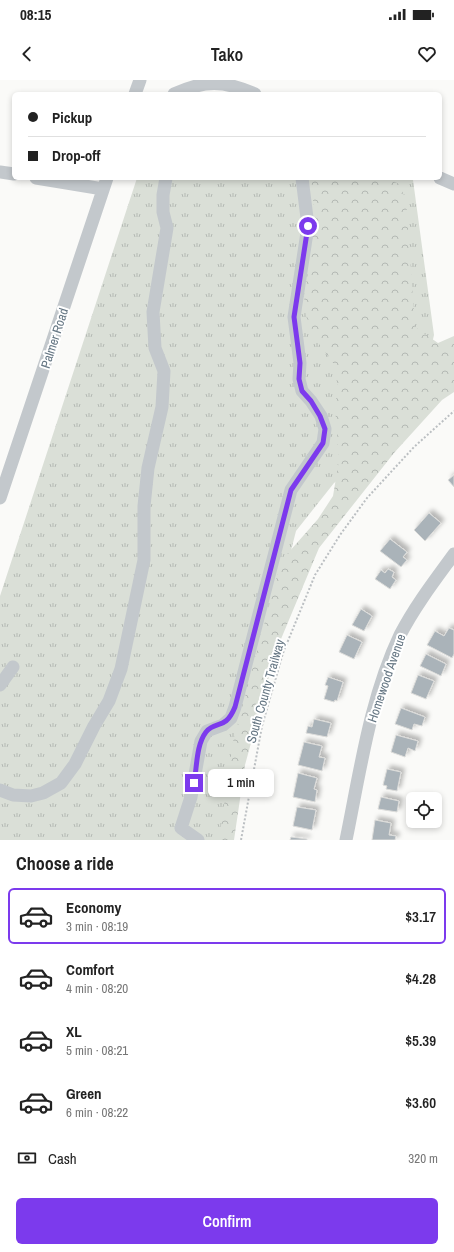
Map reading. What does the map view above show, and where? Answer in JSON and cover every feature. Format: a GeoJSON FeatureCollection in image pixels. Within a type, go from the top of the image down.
{"type":"FeatureCollection","features":[{"type":"Feature","properties":{"kind":"street"},"geometry":{"type":"LineString","coordinates":[[136,92],[140,80]]}},
{"type":"Feature","properties":{"kind":"street"},"geometry":{"type":"LineString","coordinates":[[179,92],[199,83],[215,80],[249,92]]}},
{"type":"Feature","properties":{"kind":"street"},"geometry":{"type":"LineString","coordinates":[[0,172],[12,174]]}},
{"type":"Feature","properties":{"kind":"street"},"geometry":{"type":"LineString","coordinates":[[442,179],[454,184]]}},
{"type":"Feature","properties":{"kind":"street"},"geometry":{"type":"LineString","coordinates":[[64,180],[105,183]]}},
{"type":"Feature","properties":{"kind":"street"},"geometry":{"type":"LineString","coordinates":[[0,790],[13,795],[31,796],[44,793],[61,783],[75,764],[94,726],[109,701],[121,669],[144,560],[144,506],[148,468],[162,408],[164,371],[155,348],[153,312],[167,228],[163,195],[166,180]]}},
{"type":"Feature","properties":{"kind":"street"},"geometry":{"type":"LineString","coordinates":[[198,840],[181,828],[191,797],[201,741],[207,731],[231,718],[291,490],[323,443],[325,429],[320,416],[311,401],[302,391],[299,379],[300,363],[294,317],[308,226],[302,180]]}},
{"type":"Feature","properties":{"kind":"street","name":"Palmer Road"},"geometry":{"type":"LineString","coordinates":[[0,498],[105,183]]}},
{"type":"Feature","properties":{"kind":"street","name":"Homewood Avenue"},"geometry":{"type":"LineString","coordinates":[[346,840],[373,708],[400,636],[415,608],[454,554]]}},
{"type":"Feature","properties":{"kind":"street"},"geometry":{"type":"LineString","coordinates":[[0,685],[13,667]]}},
{"type":"Feature","properties":{"kind":"path","name":"South County Trailway"},"geometry":{"type":"LineString","coordinates":[[241,840],[262,726],[282,653],[315,575],[340,535],[367,498],[414,447],[454,411]]}},
{"type":"Feature","properties":{"kind":"green space"},"geometry":{"type":"Polygon","coordinates":[[[136,180],[413,180],[434,335],[413,425],[334,483],[296,531],[246,728],[225,840],[0,840],[0,596],[136,180]]]}},
{"type":"Feature","properties":{"kind":"green space"},"geometry":{"type":"Polygon","coordinates":[[[311,180],[391,180],[399,184],[406,200],[415,327],[438,343],[454,336],[454,392],[442,400],[394,453],[319,548],[276,651],[245,765],[234,840],[219,840],[233,742],[281,561],[318,519],[333,496],[339,460],[335,407],[338,387],[333,363],[317,341],[306,316],[304,296],[312,249],[314,209],[311,180]]]}},
{"type":"Feature","properties":{"kind":"building"},"geometry":{"type":"Polygon","coordinates":[[[454,475],[454,487],[448,480],[454,475]]]}},
{"type":"Feature","properties":{"kind":"building"},"geometry":{"type":"Polygon","coordinates":[[[429,513],[441,523],[425,541],[414,530],[429,513]]]}},
{"type":"Feature","properties":{"kind":"building"},"geometry":{"type":"Polygon","coordinates":[[[390,539],[407,552],[403,557],[407,560],[401,567],[380,551],[390,539]]]}},
{"type":"Feature","properties":{"kind":"building"},"geometry":{"type":"Polygon","coordinates":[[[388,569],[394,572],[392,577],[396,580],[390,589],[375,579],[381,570],[385,573],[388,569]]]}},
{"type":"Feature","properties":{"kind":"building"},"geometry":{"type":"Polygon","coordinates":[[[361,609],[372,616],[364,631],[352,625],[361,609]]]}},
{"type":"Feature","properties":{"kind":"building"},"geometry":{"type":"Polygon","coordinates":[[[449,628],[454,630],[454,654],[452,658],[427,645],[435,631],[444,636],[449,628]]]}},
{"type":"Feature","properties":{"kind":"building"},"geometry":{"type":"Polygon","coordinates":[[[347,635],[362,642],[354,659],[339,652],[347,635]]]}},
{"type":"Feature","properties":{"kind":"building"},"geometry":{"type":"Polygon","coordinates":[[[426,654],[446,664],[441,676],[420,666],[426,654]]]}},
{"type":"Feature","properties":{"kind":"building"},"geometry":{"type":"Polygon","coordinates":[[[418,675],[434,681],[426,699],[411,693],[418,675]]]}},
{"type":"Feature","properties":{"kind":"building"},"geometry":{"type":"Polygon","coordinates":[[[328,677],[343,682],[337,701],[335,700],[334,702],[324,699],[328,686],[325,685],[328,677]]]}},
{"type":"Feature","properties":{"kind":"building"},"geometry":{"type":"Polygon","coordinates":[[[401,708],[425,717],[422,726],[414,724],[412,730],[395,724],[401,708]]]}},
{"type":"Feature","properties":{"kind":"building"},"geometry":{"type":"Polygon","coordinates":[[[314,719],[331,723],[327,737],[306,733],[308,726],[312,727],[314,719]]]}},
{"type":"Feature","properties":{"kind":"building"},"geometry":{"type":"Polygon","coordinates":[[[396,735],[418,741],[415,751],[408,748],[405,757],[391,752],[396,735]]]}},
{"type":"Feature","properties":{"kind":"building"},"geometry":{"type":"Polygon","coordinates":[[[304,742],[322,746],[319,757],[325,758],[322,771],[298,765],[304,742]]]}},
{"type":"Feature","properties":{"kind":"building"},"geometry":{"type":"Polygon","coordinates":[[[387,769],[401,772],[397,791],[386,789],[387,786],[383,785],[387,769]]]}},
{"type":"Feature","properties":{"kind":"building"},"geometry":{"type":"Polygon","coordinates":[[[298,773],[317,778],[314,789],[317,790],[315,802],[293,797],[298,773]]]}},
{"type":"Feature","properties":{"kind":"building"},"geometry":{"type":"Polygon","coordinates":[[[381,797],[399,801],[397,812],[378,809],[381,797]]]}},
{"type":"Feature","properties":{"kind":"building"},"geometry":{"type":"Polygon","coordinates":[[[297,807],[316,810],[312,830],[293,826],[297,807]]]}},
{"type":"Feature","properties":{"kind":"building"},"geometry":{"type":"Polygon","coordinates":[[[375,820],[391,823],[389,835],[396,836],[395,840],[372,840],[375,820]]]}},
{"type":"Feature","properties":{"kind":"building"},"geometry":{"type":"Polygon","coordinates":[[[291,837],[307,839],[307,840],[290,840],[291,837]]]}},
{"type":"Feature","properties":{"kind":"route"},"geometry":{"type":"LineString","coordinates":[[194,783],[201,741],[207,731],[231,718],[235,707],[291,490],[323,443],[325,429],[320,416],[311,401],[302,391],[299,379],[300,363],[294,317],[308,226]]}}]}
